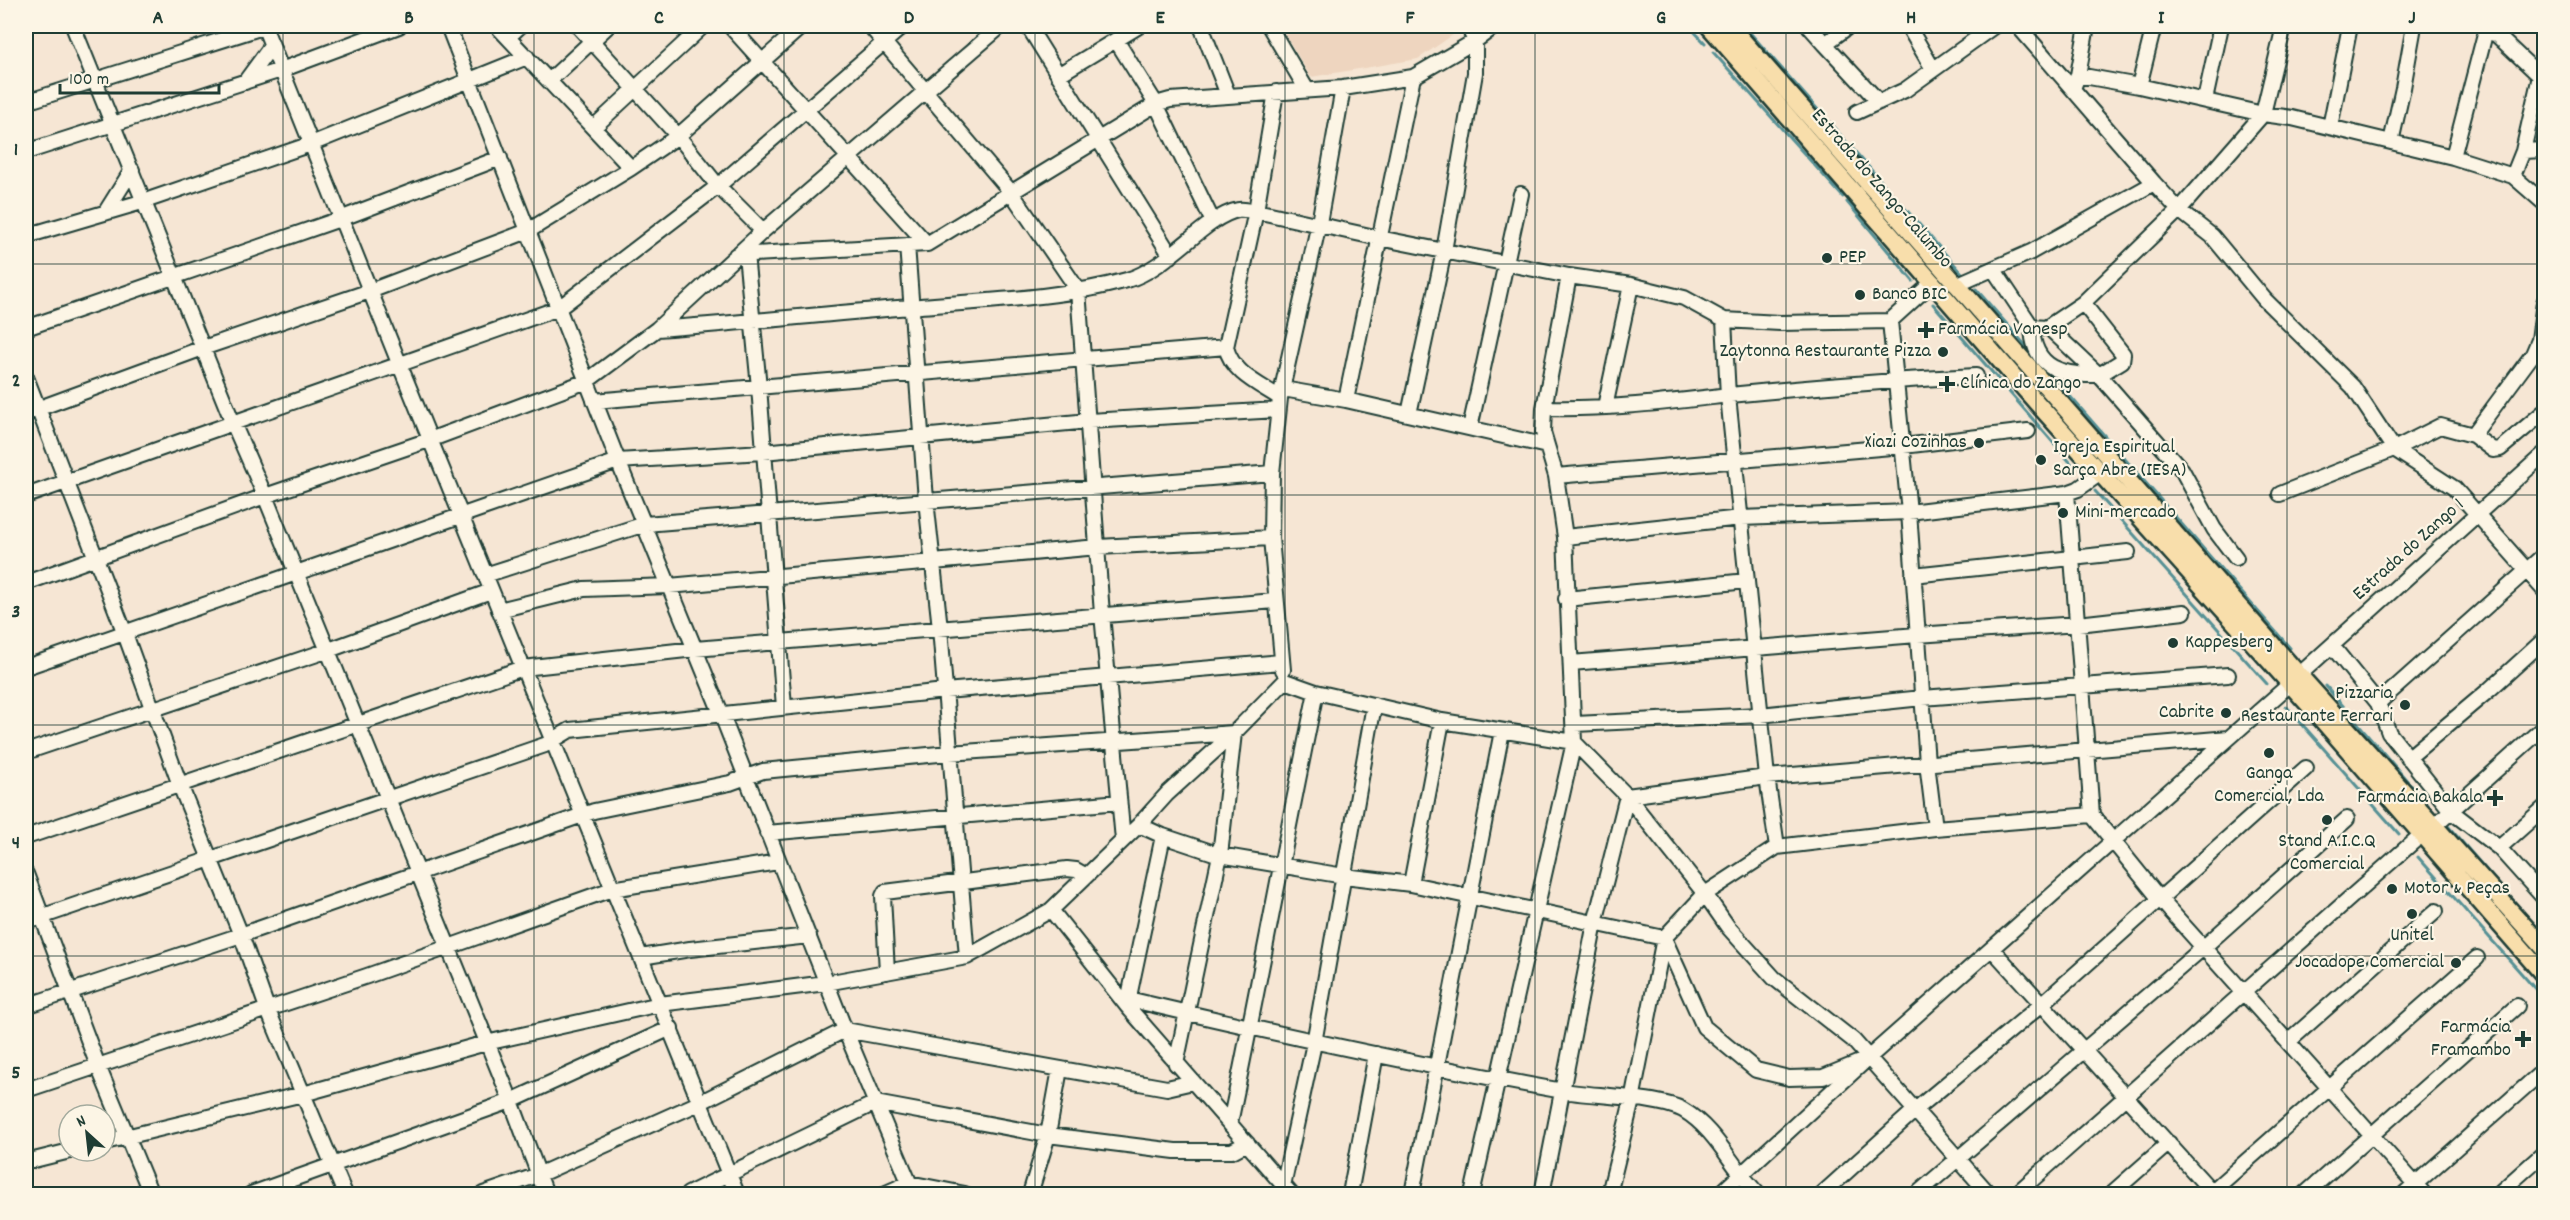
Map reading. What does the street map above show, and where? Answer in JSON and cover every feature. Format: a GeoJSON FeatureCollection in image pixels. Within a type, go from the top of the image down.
{"type":"FeatureCollection","features":[{"type":"Feature","properties":{"kind":"main road","name":"Estrada do Zango-Calumbo"},"geometry":{"type":"LineString","coordinates":[[1709,26],[2037,403],[2294,680],[2435,825],[2544,948]]}},
{"type":"Feature","properties":{"kind":"main road","name":"Estrada do Zango-Calumbo"},"geometry":{"type":"LineString","coordinates":[[1730,26],[1956,285],[2294,680],[2421,835],[2544,975]]}},
{"type":"Feature","properties":{"kind":"street"},"geometry":{"type":"LineString","coordinates":[[73,26],[511,1101],[546,1194]]}},
{"type":"Feature","properties":{"kind":"street"},"geometry":{"type":"LineString","coordinates":[[26,102],[265,26],[340,219],[432,439],[491,591],[737,1194]]}},
{"type":"Feature","properties":{"kind":"street"},"geometry":{"type":"LineString","coordinates":[[26,152],[281,70],[399,26]]}},
{"type":"Feature","properties":{"kind":"street"},"geometry":{"type":"LineString","coordinates":[[448,26],[594,401],[645,524],[826,983],[912,1189]]}},
{"type":"Feature","properties":{"kind":"street"},"geometry":{"type":"LineString","coordinates":[[497,26],[631,168]]}},
{"type":"Feature","properties":{"kind":"street"},"geometry":{"type":"LineString","coordinates":[[508,37],[520,26]]}},
{"type":"Feature","properties":{"kind":"street"},"geometry":{"type":"LineString","coordinates":[[578,26],[678,136],[718,186],[763,231]]}},
{"type":"Feature","properties":{"kind":"street"},"geometry":{"type":"LineString","coordinates":[[550,80],[608,26]]}},
{"type":"Feature","properties":{"kind":"street"},"geometry":{"type":"LineString","coordinates":[[594,127],[703,26]]}},
{"type":"Feature","properties":{"kind":"street"},"geometry":{"type":"LineString","coordinates":[[730,26],[927,244]]}},
{"type":"Feature","properties":{"kind":"street"},"geometry":{"type":"LineString","coordinates":[[26,413],[203,348],[370,291],[528,231],[631,168],[678,136],[802,26]]}},
{"type":"Feature","properties":{"kind":"street"},"geometry":{"type":"LineString","coordinates":[[870,26],[1011,192],[1078,290],[1107,677],[1123,840]]}},
{"type":"Feature","properties":{"kind":"street"},"geometry":{"type":"LineString","coordinates":[[26,496],[559,308],[718,186],[903,26]]}},
{"type":"Feature","properties":{"kind":"street"},"geometry":{"type":"LineString","coordinates":[[26,584],[587,381],[657,329],[741,254],[763,231],[1001,26]]}},
{"type":"Feature","properties":{"kind":"street"},"geometry":{"type":"LineString","coordinates":[[1028,26],[1171,256]]}},
{"type":"Feature","properties":{"kind":"street"},"geometry":{"type":"LineString","coordinates":[[1058,75],[1139,26]]}},
{"type":"Feature","properties":{"kind":"street"},"geometry":{"type":"LineString","coordinates":[[1201,26],[1228,95]]}},
{"type":"Feature","properties":{"kind":"street"},"geometry":{"type":"LineString","coordinates":[[1269,26],[1307,90]]}},
{"type":"Feature","properties":{"kind":"street"},"geometry":{"type":"LineString","coordinates":[[1409,414],[1444,251],[1475,73],[1475,41],[1468,26]]}},
{"type":"Feature","properties":{"kind":"street"},"geometry":{"type":"LineString","coordinates":[[741,254],[927,244],[1156,104],[1170,100],[1228,95],[1343,88],[1413,77],[1475,41],[1495,26]]}},
{"type":"Feature","properties":{"kind":"street"},"geometry":{"type":"LineString","coordinates":[[1809,26],[1879,102]]}},
{"type":"Feature","properties":{"kind":"street"},"geometry":{"type":"LineString","coordinates":[[1825,44],[1849,26]]}},
{"type":"Feature","properties":{"kind":"street"},"geometry":{"type":"LineString","coordinates":[[1908,26],[1933,69]]}},
{"type":"Feature","properties":{"kind":"street"},"geometry":{"type":"LineString","coordinates":[[1857,112],[1905,90],[1994,26]]}},
{"type":"Feature","properties":{"kind":"street"},"geometry":{"type":"LineString","coordinates":[[2073,89],[2078,75],[2087,26]]}},
{"type":"Feature","properties":{"kind":"street"},"geometry":{"type":"LineString","coordinates":[[2139,86],[2154,26]]}},
{"type":"Feature","properties":{"kind":"street"},"geometry":{"type":"LineString","coordinates":[[2205,100],[2221,26]]}},
{"type":"Feature","properties":{"kind":"street"},"geometry":{"type":"LineString","coordinates":[[2031,327],[2041,329],[2048,327],[2084,303],[2179,210],[2263,114],[2284,26]]}},
{"type":"Feature","properties":{"kind":"street"},"geometry":{"type":"LineString","coordinates":[[2330,127],[2350,26]]}},
{"type":"Feature","properties":{"kind":"street"},"geometry":{"type":"LineString","coordinates":[[2391,142],[2414,26]]}},
{"type":"Feature","properties":{"kind":"street"},"geometry":{"type":"LineString","coordinates":[[2453,157],[2487,26],[2542,76],[2523,151],[2513,176]]}},
{"type":"Feature","properties":{"kind":"street"},"geometry":{"type":"LineString","coordinates":[[2023,28],[2154,183],[2179,210],[2212,236],[2265,300],[2354,387],[2394,449],[2454,488],[2544,590]]}},
{"type":"Feature","properties":{"kind":"street"},"geometry":{"type":"LineString","coordinates":[[1116,40],[1156,104],[1214,222]]}},
{"type":"Feature","properties":{"kind":"street"},"geometry":{"type":"LineString","coordinates":[[245,82],[272,45]]}},
{"type":"Feature","properties":{"kind":"street"},"geometry":{"type":"LineString","coordinates":[[26,236],[145,201],[311,144],[471,82],[527,57]]}},
{"type":"Feature","properties":{"kind":"street"},"geometry":{"type":"LineString","coordinates":[[2078,75],[2330,127],[2453,157],[2513,176],[2544,202]]}},
{"type":"Feature","properties":{"kind":"street"},"geometry":{"type":"LineString","coordinates":[[1346,400],[1413,77]]}},
{"type":"Feature","properties":{"kind":"street"},"geometry":{"type":"LineString","coordinates":[[1285,681],[1275,601],[1272,473],[1280,399],[1319,223],[1343,88]]}},
{"type":"Feature","properties":{"kind":"street"},"geometry":{"type":"LineString","coordinates":[[1276,92],[1256,211],[1226,347],[1229,359],[1238,370],[1280,399]]}},
{"type":"Feature","properties":{"kind":"street"},"geometry":{"type":"LineString","coordinates":[[2523,151],[2544,150]]}},
{"type":"Feature","properties":{"kind":"street"},"geometry":{"type":"LineString","coordinates":[[26,328],[340,219],[500,158]]}},
{"type":"Feature","properties":{"kind":"street"},"geometry":{"type":"LineString","coordinates":[[105,213],[132,170]]}},
{"type":"Feature","properties":{"kind":"street"},"geometry":{"type":"LineString","coordinates":[[1956,285],[1994,270],[2154,183]]}},
{"type":"Feature","properties":{"kind":"street"},"geometry":{"type":"LineString","coordinates":[[1470,428],[1521,194]]}},
{"type":"Feature","properties":{"kind":"street"},"geometry":{"type":"LineString","coordinates":[[657,329],[975,303],[1078,290],[1127,280],[1151,270],[1214,222],[1238,210],[1256,211],[1319,223],[1379,238],[1569,276],[1631,285],[1684,298],[1724,320],[1780,323],[1890,321],[1934,282]]}},
{"type":"Feature","properties":{"kind":"street"},"geometry":{"type":"LineString","coordinates":[[908,245],[910,307],[926,500],[940,628],[967,957]]}},
{"type":"Feature","properties":{"kind":"street"},"geometry":{"type":"LineString","coordinates":[[741,254],[759,387],[783,707]]}},
{"type":"Feature","properties":{"kind":"street"},"geometry":{"type":"LineString","coordinates":[[1994,270],[2031,327],[2036,349],[2051,366],[2062,373],[2099,375],[2122,362],[2123,354],[2084,303]]}},
{"type":"Feature","properties":{"kind":"street"},"geometry":{"type":"LineString","coordinates":[[1472,1194],[1574,742],[1565,537],[1556,476],[1543,432],[1544,408],[1569,276]]}},
{"type":"Feature","properties":{"kind":"street"},"geometry":{"type":"LineString","coordinates":[[1605,407],[1631,285]]}},
{"type":"Feature","properties":{"kind":"street"},"geometry":{"type":"LineString","coordinates":[[2473,435],[2533,354],[2539,340],[2544,302]]}},
{"type":"Feature","properties":{"kind":"street"},"geometry":{"type":"LineString","coordinates":[[1724,320],[1728,396],[1760,716],[1777,847]]}},
{"type":"Feature","properties":{"kind":"street"},"geometry":{"type":"LineString","coordinates":[[1890,321],[1894,380],[1910,512],[1927,763],[1935,828]]}},
{"type":"Feature","properties":{"kind":"street"},"geometry":{"type":"LineString","coordinates":[[2048,327],[2099,375],[2182,470],[2214,529],[2236,558]]}},
{"type":"Feature","properties":{"kind":"street"},"geometry":{"type":"LineString","coordinates":[[594,401],[1226,347]]}},
{"type":"Feature","properties":{"kind":"street"},"geometry":{"type":"LineString","coordinates":[[1544,408],[1605,407],[1894,380],[1976,376]]}},
{"type":"Feature","properties":{"kind":"street"},"geometry":{"type":"LineString","coordinates":[[26,377],[267,1008],[345,1194]]}},
{"type":"Feature","properties":{"kind":"street"},"geometry":{"type":"LineString","coordinates":[[26,667],[460,514],[618,461],[763,453],[1089,421],[1280,399],[1346,400],[1547,446]]}},
{"type":"Feature","properties":{"kind":"street"},"geometry":{"type":"LineString","coordinates":[[2280,494],[2394,449],[2440,426],[2473,435],[2493,450],[2500,449],[2544,412]]}},
{"type":"Feature","properties":{"kind":"street"},"geometry":{"type":"LineString","coordinates":[[1556,476],[1903,446],[2028,431]]}},
{"type":"Feature","properties":{"kind":"street","name":"Estrada do Zango 1"},"geometry":{"type":"LineString","coordinates":[[1720,1194],[1867,1059],[2113,842],[2544,454]]}},
{"type":"Feature","properties":{"kind":"street"},"geometry":{"type":"LineString","coordinates":[[1565,537],[1741,518],[1910,512],[2067,493],[2078,489],[2102,472]]}},
{"type":"Feature","properties":{"kind":"street"},"geometry":{"type":"LineString","coordinates":[[485,575],[645,524],[1272,473]]}},
{"type":"Feature","properties":{"kind":"street"},"geometry":{"type":"LineString","coordinates":[[2067,493],[2092,815],[2159,898],[2420,1189]]}},
{"type":"Feature","properties":{"kind":"street"},"geometry":{"type":"LineString","coordinates":[[499,610],[584,589],[669,586],[1098,547],[1272,538]]}},
{"type":"Feature","properties":{"kind":"street"},"geometry":{"type":"LineString","coordinates":[[1913,575],[2072,560],[2128,552]]}},
{"type":"Feature","properties":{"kind":"street"},"geometry":{"type":"LineString","coordinates":[[2378,703],[2544,555]]}},
{"type":"Feature","properties":{"kind":"street"},"geometry":{"type":"LineString","coordinates":[[1566,599],[1747,581]]}},
{"type":"Feature","properties":{"kind":"street"},"geometry":{"type":"LineString","coordinates":[[26,752],[326,651],[491,591]]}},
{"type":"Feature","properties":{"kind":"street"},"geometry":{"type":"LineString","coordinates":[[26,837],[523,668],[694,649],[1275,601]]}},
{"type":"Feature","properties":{"kind":"street"},"geometry":{"type":"LineString","coordinates":[[1571,663],[1917,634],[2078,624],[2184,612]]}},
{"type":"Feature","properties":{"kind":"street"},"geometry":{"type":"LineString","coordinates":[[2408,758],[2544,640]]}},
{"type":"Feature","properties":{"kind":"street"},"geometry":{"type":"LineString","coordinates":[[2332,646],[2378,703],[2389,733],[2452,812],[2499,848],[2544,898]]}},
{"type":"Feature","properties":{"kind":"street"},"geometry":{"type":"LineString","coordinates":[[26,922],[545,745],[570,730],[945,691],[1281,662]]}},
{"type":"Feature","properties":{"kind":"street"},"geometry":{"type":"LineString","coordinates":[[1575,724],[1760,716],[1922,698],[2228,675]]}},
{"type":"Feature","properties":{"kind":"street"},"geometry":{"type":"LineString","coordinates":[[1285,681],[1316,692],[1442,721],[1574,742],[1627,796],[1705,894],[1728,927],[1774,978],[1852,1040],[1989,1194]]}},
{"type":"Feature","properties":{"kind":"street"},"geometry":{"type":"LineString","coordinates":[[117,1139],[303,1094],[486,1043],[660,1004],[826,983],[967,957],[1051,910],[1285,681]]}},
{"type":"Feature","properties":{"kind":"street"},"geometry":{"type":"LineString","coordinates":[[1230,1124],[1250,1028],[1279,865],[1316,692]]}},
{"type":"Feature","properties":{"kind":"street"},"geometry":{"type":"LineString","coordinates":[[1287,1190],[1374,705]]}},
{"type":"Feature","properties":{"kind":"street"},"geometry":{"type":"LineString","coordinates":[[1411,884],[1442,721]]}},
{"type":"Feature","properties":{"kind":"street"},"geometry":{"type":"LineString","coordinates":[[2435,825],[2544,727]]}},
{"type":"Feature","properties":{"kind":"street"},"geometry":{"type":"LineString","coordinates":[[1412,1194],[1502,731]]}},
{"type":"Feature","properties":{"kind":"street"},"geometry":{"type":"LineString","coordinates":[[26,1006],[241,935],[604,808],[730,783],[763,771],[949,753],[1234,733]]}},
{"type":"Feature","properties":{"kind":"street"},"geometry":{"type":"LineString","coordinates":[[1176,1064],[1189,1014],[1220,855],[1234,733]]}},
{"type":"Feature","properties":{"kind":"street"},"geometry":{"type":"LineString","coordinates":[[1627,796],[1767,777],[2229,738]]}},
{"type":"Feature","properties":{"kind":"street"},"geometry":{"type":"LineString","coordinates":[[1822,1194],[1914,1111],[2041,1005],[2306,768]]}},
{"type":"Feature","properties":{"kind":"street"},"geometry":{"type":"LineString","coordinates":[[1542,1194],[1595,923],[1627,796]]}},
{"type":"Feature","properties":{"kind":"street"},"geometry":{"type":"LineString","coordinates":[[767,833],[1119,802]]}},
{"type":"Feature","properties":{"kind":"street"},"geometry":{"type":"LineString","coordinates":[[2499,848],[2544,808]]}},
{"type":"Feature","properties":{"kind":"street"},"geometry":{"type":"LineString","coordinates":[[1610,1194],[1632,1100],[1664,938],[1705,894],[1777,847],[1935,828],[2092,815]]}},
{"type":"Feature","properties":{"kind":"street"},"geometry":{"type":"LineString","coordinates":[[1917,1194],[2204,947],[2347,819]]}},
{"type":"Feature","properties":{"kind":"street"},"geometry":{"type":"LineString","coordinates":[[1139,825],[1163,836],[1220,855],[1344,876],[1411,884],[1664,938]]}},
{"type":"Feature","properties":{"kind":"street"},"geometry":{"type":"LineString","coordinates":[[2016,1194],[2421,835]]}},
{"type":"Feature","properties":{"kind":"street"},"geometry":{"type":"LineString","coordinates":[[1127,1003],[1163,836]]}},
{"type":"Feature","properties":{"kind":"street"},"geometry":{"type":"LineString","coordinates":[[26,1090],[447,948],[612,889],[778,862]]}},
{"type":"Feature","properties":{"kind":"street"},"geometry":{"type":"LineString","coordinates":[[887,972],[883,896],[885,892],[1067,869],[1076,870],[1085,876]]}},
{"type":"Feature","properties":{"kind":"street"},"geometry":{"type":"LineString","coordinates":[[26,874],[69,992],[151,1194]]}},
{"type":"Feature","properties":{"kind":"street"},"geometry":{"type":"LineString","coordinates":[[1051,910],[1176,1064],[1287,1190]]}},
{"type":"Feature","properties":{"kind":"street"},"geometry":{"type":"LineString","coordinates":[[2288,1042],[2436,911]]}},
{"type":"Feature","properties":{"kind":"street"},"geometry":{"type":"LineString","coordinates":[[641,957],[690,949],[808,936]]}},
{"type":"Feature","properties":{"kind":"street"},"geometry":{"type":"LineString","coordinates":[[1664,938],[1704,1027],[1756,1070],[1789,1078],[1824,1077],[1867,1059]]}},
{"type":"Feature","properties":{"kind":"street"},"geometry":{"type":"LineString","coordinates":[[1992,949],[2169,1143],[2212,1194],[2477,958]]}},
{"type":"Feature","properties":{"kind":"street"},"geometry":{"type":"LineString","coordinates":[[1127,1003],[1189,1014],[1314,1043],[1563,1091],[1661,1104],[1686,1112],[1708,1131],[1727,1153],[1741,1177],[1758,1194]]}},
{"type":"Feature","properties":{"kind":"street"},"geometry":{"type":"LineString","coordinates":[[2305,1194],[2517,1006]]}},
{"type":"Feature","properties":{"kind":"street"},"geometry":{"type":"LineString","coordinates":[[251,1194],[511,1101],[671,1028]]}},
{"type":"Feature","properties":{"kind":"street"},"geometry":{"type":"LineString","coordinates":[[483,1194],[538,1174],[699,1103],[845,1030],[1167,1088],[1193,1082]]}},
{"type":"Feature","properties":{"kind":"street"},"geometry":{"type":"LineString","coordinates":[[1350,1194],[1376,1054]]}},
{"type":"Feature","properties":{"kind":"street"},"geometry":{"type":"LineString","coordinates":[[1030,1194],[1048,1135],[1060,1069]]}},
{"type":"Feature","properties":{"kind":"street"},"geometry":{"type":"LineString","coordinates":[[2404,1194],[2420,1189],[2544,1070]]}},
{"type":"Feature","properties":{"kind":"street"},"geometry":{"type":"LineString","coordinates":[[688,1194],[875,1103],[1048,1135],[1175,1151],[1232,1151],[1247,1143]]}},
{"type":"Feature","properties":{"kind":"street"},"geometry":{"type":"LineString","coordinates":[[2111,1194],[2169,1143]]}},
{"type":"Feature","properties":{"kind":"street"},"geometry":{"type":"LineString","coordinates":[[2498,1194],[2544,1153]]}},
{"type":"Feature","properties":{"kind":"street"},"geometry":{"type":"LineString","coordinates":[[26,1162],[57,1154]]}},
{"type":"Feature","properties":{"kind":"street"},"geometry":{"type":"LineString","coordinates":[[884,1194],[912,1189],[965,1194]]}},
{"type":"Feature","properties":{"kind":"shaded area"},"geometry":{"type":"Polygon","coordinates":[[[1280,26],[1462,26],[1463,28],[1418,59],[1311,77],[1280,26]]]}},
{"type":"Feature","properties":{"kind":"waterway"},"geometry":{"type":"LineString","coordinates":[[1689,26],[1705,43]]}},
{"type":"Feature","properties":{"kind":"waterway"},"geometry":{"type":"LineString","coordinates":[[1744,26],[1962,273]]}},
{"type":"Feature","properties":{"kind":"waterway"},"geometry":{"type":"LineString","coordinates":[[1713,52],[1843,197]]}},
{"type":"Feature","properties":{"kind":"waterway"},"geometry":{"type":"LineString","coordinates":[[1847,202],[1913,281]]}},
{"type":"Feature","properties":{"kind":"waterway"},"geometry":{"type":"LineString","coordinates":[[1976,289],[2032,353]]}},
{"type":"Feature","properties":{"kind":"waterway"},"geometry":{"type":"LineString","coordinates":[[1933,304],[2076,469]]}},
{"type":"Feature","properties":{"kind":"waterway"},"geometry":{"type":"LineString","coordinates":[[2048,371],[2290,648]]}},
{"type":"Feature","properties":{"kind":"waterway"},"geometry":{"type":"LineString","coordinates":[[2095,491],[2267,684]]}},
{"type":"Feature","properties":{"kind":"waterway"},"geometry":{"type":"LineString","coordinates":[[2326,686],[2433,811]]}},
{"type":"Feature","properties":{"kind":"waterway"},"geometry":{"type":"LineString","coordinates":[[2286,706],[2399,834]]}},
{"type":"Feature","properties":{"kind":"waterway"},"geometry":{"type":"LineString","coordinates":[[2448,826],[2544,936]]}},
{"type":"Feature","properties":{"kind":"waterway"},"geometry":{"type":"LineString","coordinates":[[2418,857],[2544,999]]}},
{"type":"Feature","properties":{"kind":"place","name":"PEP"},"geometry":{"type":"Point","coordinates":[1827,258]}},
{"type":"Feature","properties":{"kind":"place","name":"Banco BIC"},"geometry":{"type":"Point","coordinates":[1860,295]}},
{"type":"Feature","properties":{"kind":"place","name":"Farmácia Vanesp"},"geometry":{"type":"Point","coordinates":[1926,330]}},
{"type":"Feature","properties":{"kind":"place","name":"Zaytonna Restaurante Pizza"},"geometry":{"type":"Point","coordinates":[1943,352]}},
{"type":"Feature","properties":{"kind":"place","name":"Clínica do Zango"},"geometry":{"type":"Point","coordinates":[1947,384]}},
{"type":"Feature","properties":{"kind":"place","name":"Xiazi Cozinhas"},"geometry":{"type":"Point","coordinates":[1979,443]}},
{"type":"Feature","properties":{"kind":"place","name":"Igreja Espiritual Sarça Abre (IESA)"},"geometry":{"type":"Point","coordinates":[2041,460]}},
{"type":"Feature","properties":{"kind":"place","name":"Mini-mercado"},"geometry":{"type":"Point","coordinates":[2063,513]}},
{"type":"Feature","properties":{"kind":"place","name":"Kappesberg"},"geometry":{"type":"Point","coordinates":[2173,643]}},
{"type":"Feature","properties":{"kind":"place","name":"Pizzaria Restaurante Ferrari"},"geometry":{"type":"Point","coordinates":[2405,705]}},
{"type":"Feature","properties":{"kind":"place","name":"Cabrite"},"geometry":{"type":"Point","coordinates":[2226,713]}},
{"type":"Feature","properties":{"kind":"place","name":"Ganga Comercial, Lda"},"geometry":{"type":"Point","coordinates":[2269,753]}},
{"type":"Feature","properties":{"kind":"place","name":"Farmácia Bakala"},"geometry":{"type":"Point","coordinates":[2495,798]}},
{"type":"Feature","properties":{"kind":"place","name":"Stand A.I.C.Q Comercial"},"geometry":{"type":"Point","coordinates":[2327,820]}},
{"type":"Feature","properties":{"kind":"place","name":"Motor & Peças"},"geometry":{"type":"Point","coordinates":[2392,889]}},
{"type":"Feature","properties":{"kind":"place","name":"Unitel"},"geometry":{"type":"Point","coordinates":[2412,914]}},
{"type":"Feature","properties":{"kind":"place","name":"Jocadope Comercial"},"geometry":{"type":"Point","coordinates":[2456,963]}},
{"type":"Feature","properties":{"kind":"place","name":"Farmácia Framambo"},"geometry":{"type":"Point","coordinates":[2523,1039]}}]}
